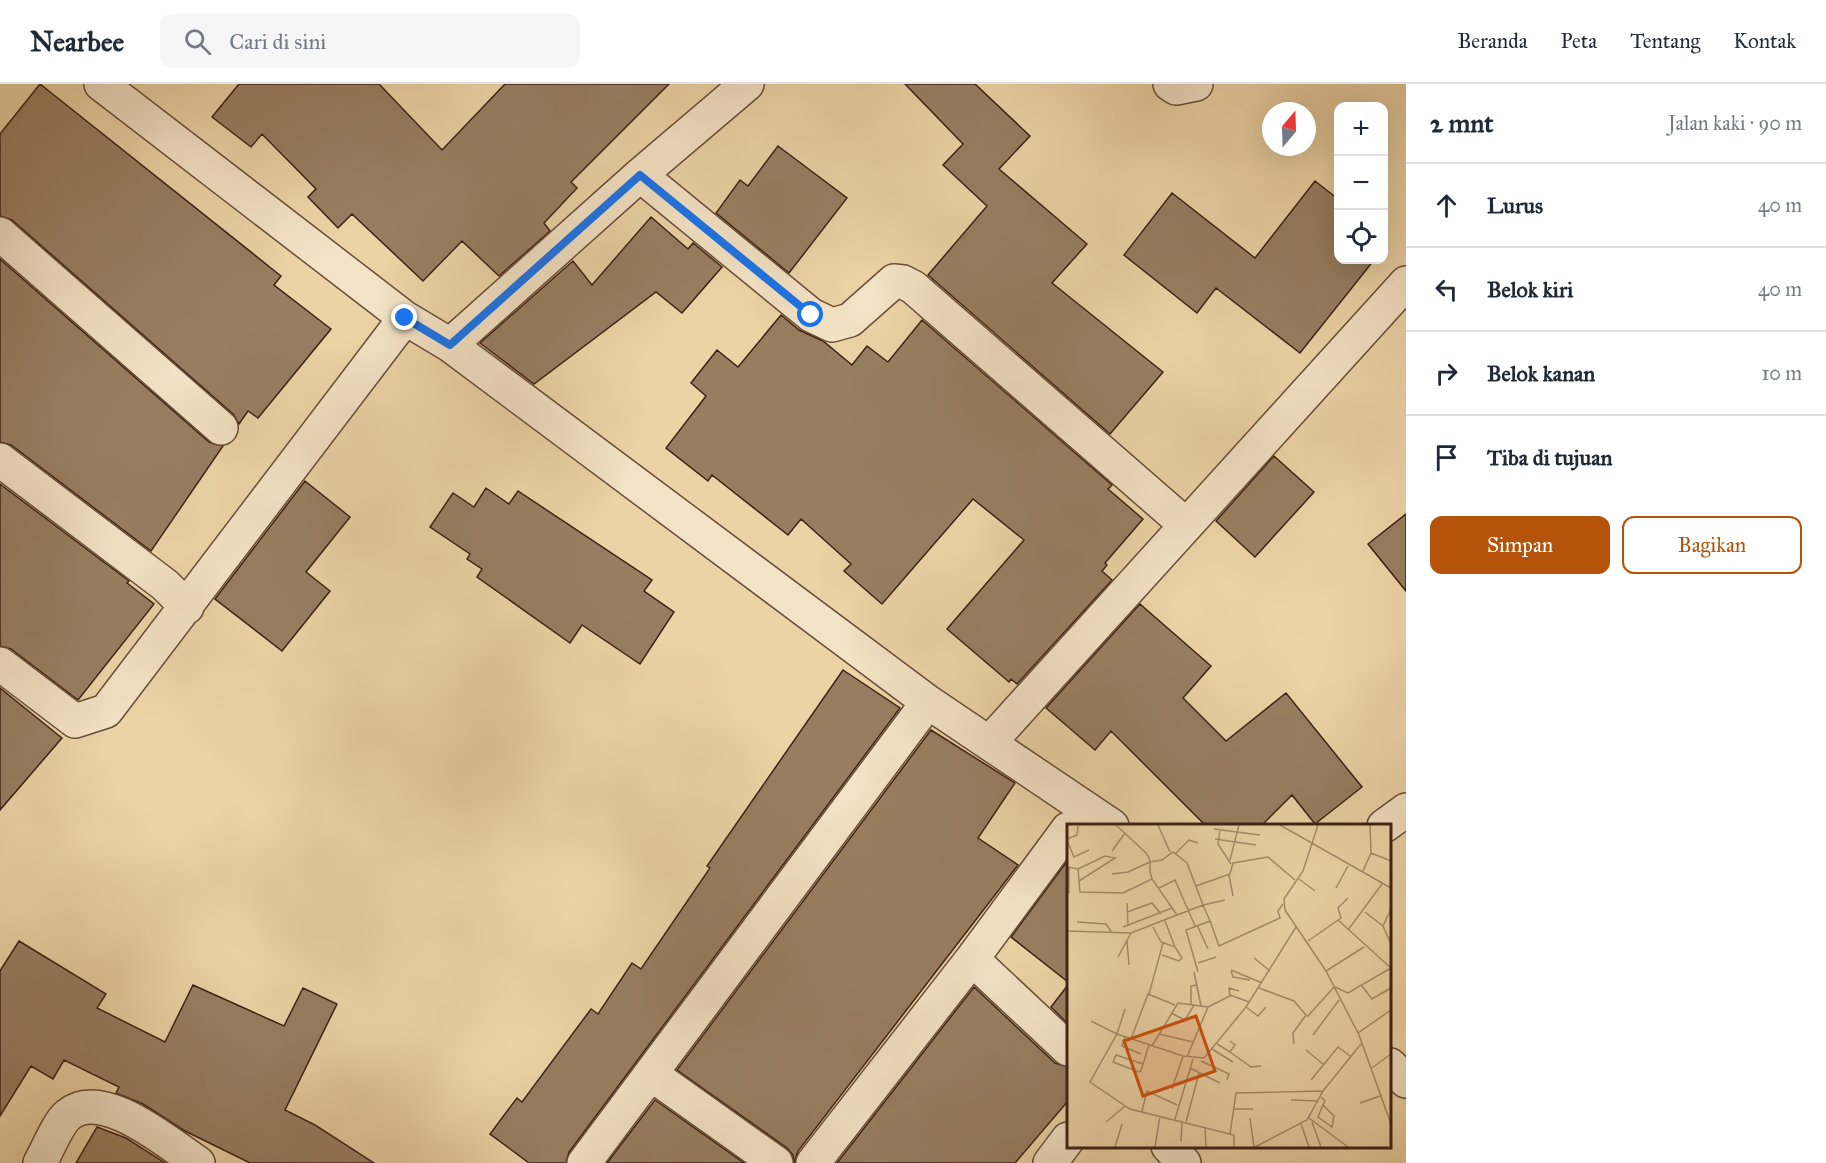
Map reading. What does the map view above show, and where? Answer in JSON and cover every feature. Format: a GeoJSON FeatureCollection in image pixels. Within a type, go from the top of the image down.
{"type":"FeatureCollection","features":[{"type":"Feature","properties":{"kind":"street"},"geometry":{"type":"LineString","coordinates":[[450,345],[640,175],[747,84]]}},
{"type":"Feature","properties":{"kind":"street"},"geometry":{"type":"LineString","coordinates":[[1170,84],[1176,88],[1196,84]]}},
{"type":"Feature","properties":{"kind":"street"},"geometry":{"type":"LineString","coordinates":[[121,90],[405,318],[450,345],[928,702],[989,743],[1075,821],[1103,824]]}},
{"type":"Feature","properties":{"kind":"street"},"geometry":{"type":"LineString","coordinates":[[640,175],[811,315],[832,325],[850,320],[894,281],[913,287],[1186,525]]}},
{"type":"Feature","properties":{"kind":"street"},"geometry":{"type":"LineString","coordinates":[[0,234],[221,428]]}},
{"type":"Feature","properties":{"kind":"street"},"geometry":{"type":"LineString","coordinates":[[989,743],[1406,283]]}},
{"type":"Feature","properties":{"kind":"street"},"geometry":{"type":"LineString","coordinates":[[0,664],[75,721],[106,711],[405,318]]}},
{"type":"Feature","properties":{"kind":"street"},"geometry":{"type":"LineString","coordinates":[[0,460],[165,585],[187,607]]}},
{"type":"Feature","properties":{"kind":"street"},"geometry":{"type":"LineString","coordinates":[[584,1163],[928,702]]}},
{"type":"Feature","properties":{"kind":"street"},"geometry":{"type":"LineString","coordinates":[[1385,824],[1406,810]]}},
{"type":"Feature","properties":{"kind":"street"},"geometry":{"type":"LineString","coordinates":[[813,1163],[1067,832]]}},
{"type":"Feature","properties":{"kind":"street"},"geometry":{"type":"LineString","coordinates":[[972,958],[1067,1048]]}},
{"type":"Feature","properties":{"kind":"street"},"geometry":{"type":"LineString","coordinates":[[1391,1067],[1406,1081]]}},
{"type":"Feature","properties":{"kind":"street"},"geometry":{"type":"LineString","coordinates":[[651,1074],[776,1163]]}},
{"type":"Feature","properties":{"kind":"street"},"geometry":{"type":"LineString","coordinates":[[40,1163],[66,1116],[83,1107],[104,1108],[129,1117],[198,1163]]}},
{"type":"Feature","properties":{"kind":"street"},"geometry":{"type":"LineString","coordinates":[[1050,1163],[1067,1140]]}},
{"type":"Feature","properties":{"kind":"street"},"geometry":{"type":"LineString","coordinates":[[1170,1148],[1184,1163]]}},
{"type":"Feature","properties":{"kind":"building"},"geometry":{"type":"Polygon","coordinates":[[[40,84],[281,276],[274,285],[331,329],[258,418],[248,411],[239,424],[233,414],[12,220],[0,216],[0,134],[40,84]]]}},
{"type":"Feature","properties":{"kind":"building"},"geometry":{"type":"Polygon","coordinates":[[[239,84],[379,84],[442,150],[505,84],[669,84],[571,182],[577,188],[544,223],[550,231],[499,276],[462,241],[423,281],[352,214],[338,228],[308,197],[316,189],[262,134],[251,147],[212,117],[239,84]]]}},
{"type":"Feature","properties":{"kind":"building"},"geometry":{"type":"Polygon","coordinates":[[[905,84],[975,84],[1030,136],[999,169],[1087,244],[1052,283],[1163,372],[1110,434],[928,275],[987,206],[943,165],[963,144],[905,84]]]}},
{"type":"Feature","properties":{"kind":"building"},"geometry":{"type":"Polygon","coordinates":[[[778,146],[847,198],[789,273],[716,213],[740,180],[748,186],[778,146]]]}},
{"type":"Feature","properties":{"kind":"building"},"geometry":{"type":"Polygon","coordinates":[[[1315,181],[1334,196],[1334,264],[1371,264],[1300,353],[1216,288],[1197,313],[1124,255],[1172,193],[1255,258],[1315,181]]]}},
{"type":"Feature","properties":{"kind":"building"},"geometry":{"type":"Polygon","coordinates":[[[651,217],[688,249],[693,243],[722,267],[682,313],[656,292],[534,384],[480,343],[573,261],[592,285],[651,217]]]}},
{"type":"Feature","properties":{"kind":"building"},"geometry":{"type":"Polygon","coordinates":[[[0,259],[209,442],[223,446],[151,551],[11,445],[0,442],[0,259]]]}},
{"type":"Feature","properties":{"kind":"building"},"geometry":{"type":"Polygon","coordinates":[[[781,315],[799,330],[823,341],[852,365],[867,346],[888,362],[922,320],[1112,485],[1108,489],[1143,519],[1105,563],[1107,565],[1102,571],[1112,580],[1017,684],[1011,679],[1009,682],[947,629],[1024,540],[973,499],[882,604],[844,571],[851,564],[801,519],[788,535],[712,475],[708,481],[666,448],[706,396],[691,383],[717,350],[738,367],[781,315]]]}},
{"type":"Feature","properties":{"kind":"building"},"geometry":{"type":"Polygon","coordinates":[[[1274,456],[1314,492],[1255,557],[1216,521],[1274,456]]]}},
{"type":"Feature","properties":{"kind":"building"},"geometry":{"type":"Polygon","coordinates":[[[305,481],[350,517],[306,572],[330,591],[282,651],[215,599],[305,481]]]}},
{"type":"Feature","properties":{"kind":"building"},"geometry":{"type":"Polygon","coordinates":[[[0,484],[129,581],[127,583],[154,604],[78,700],[11,649],[0,646],[0,484]]]}},
{"type":"Feature","properties":{"kind":"building"},"geometry":{"type":"Polygon","coordinates":[[[486,488],[509,504],[518,491],[652,580],[644,591],[674,612],[640,664],[582,625],[570,643],[477,577],[482,569],[467,559],[470,554],[430,527],[453,493],[474,507],[486,488]]]}},
{"type":"Feature","properties":{"kind":"building"},"geometry":{"type":"Polygon","coordinates":[[[1406,514],[1406,591],[1368,544],[1406,514]]]}},
{"type":"Feature","properties":{"kind":"building"},"geometry":{"type":"Polygon","coordinates":[[[1140,604],[1211,666],[1183,698],[1226,741],[1286,693],[1362,787],[1315,824],[1292,795],[1263,824],[1204,824],[1111,731],[1095,750],[1046,708],[1140,604]]]}},
{"type":"Feature","properties":{"kind":"building"},"geometry":{"type":"Polygon","coordinates":[[[843,670],[900,708],[569,1152],[566,1163],[529,1163],[490,1134],[517,1098],[522,1102],[591,1009],[598,1014],[632,963],[641,969],[710,868],[707,866],[843,670]]]}},
{"type":"Feature","properties":{"kind":"building"},"geometry":{"type":"Polygon","coordinates":[[[0,688],[62,738],[0,810],[0,688]]]}},
{"type":"Feature","properties":{"kind":"building"},"geometry":{"type":"Polygon","coordinates":[[[931,730],[1015,783],[978,838],[1018,865],[798,1151],[794,1163],[793,1155],[787,1148],[677,1070],[931,730]]]}},
{"type":"Feature","properties":{"kind":"building"},"geometry":{"type":"Polygon","coordinates":[[[1067,861],[1067,981],[1011,937],[1067,861]]]}},
{"type":"Feature","properties":{"kind":"building"},"geometry":{"type":"Polygon","coordinates":[[[19,941],[106,994],[97,1008],[165,1042],[193,985],[284,1026],[303,988],[337,1004],[285,1110],[315,1125],[374,1163],[250,1163],[185,1131],[143,1104],[116,1093],[119,1087],[64,1060],[53,1079],[31,1066],[0,1116],[0,971],[19,941]]]}},
{"type":"Feature","properties":{"kind":"building"},"geometry":{"type":"Polygon","coordinates":[[[1067,986],[1067,1023],[1051,1007],[1067,986]]]}},
{"type":"Feature","properties":{"kind":"building"},"geometry":{"type":"Polygon","coordinates":[[[974,987],[1055,1063],[1067,1067],[1067,1102],[1015,1163],[837,1163],[974,987]]]}},
{"type":"Feature","properties":{"kind":"building"},"geometry":{"type":"Polygon","coordinates":[[[655,1100],[744,1163],[607,1163],[655,1100]]]}},
{"type":"Feature","properties":{"kind":"building"},"geometry":{"type":"Polygon","coordinates":[[[97,1127],[126,1138],[165,1163],[76,1163],[97,1127]]]}},
{"type":"Feature","properties":{"kind":"route"},"geometry":{"type":"LineString","coordinates":[[405,318],[450,345],[640,175],[811,315]]}}]}
